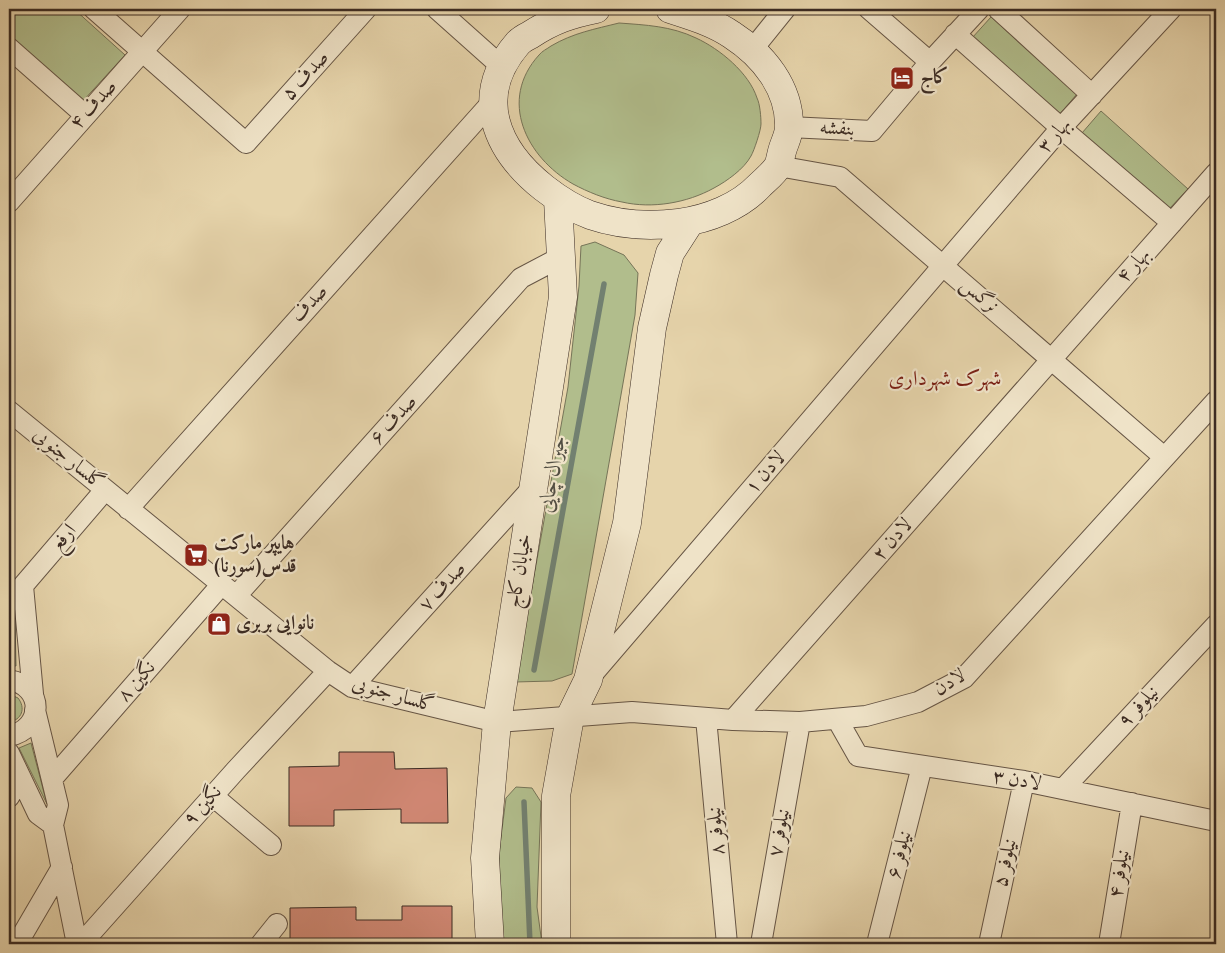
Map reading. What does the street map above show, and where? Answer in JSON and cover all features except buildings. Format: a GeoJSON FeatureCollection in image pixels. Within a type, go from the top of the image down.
{"type":"FeatureCollection","features":[{"type":"Feature","properties":{"kind":"main road"},"geometry":{"type":"LineString","coordinates":[[596,9],[572,12],[547,24],[519,42],[502,67],[495,85],[493,101],[496,126],[506,149],[529,176],[558,199],[588,214],[622,223],[656,226],[690,222],[720,212],[749,197],[778,166],[789,127],[784,95],[768,66],[752,50],[707,15],[670,9]]}},
{"type":"Feature","properties":{"kind":"main road","name":"خیابان کاج"},"geometry":{"type":"LineString","coordinates":[[490,944],[485,858],[497,722],[563,297],[558,199]]}},
{"type":"Feature","properties":{"kind":"main road"},"geometry":{"type":"LineString","coordinates":[[556,944],[556,796],[570,717],[588,680],[627,523],[652,328],[670,253],[690,222]]}},
{"type":"Feature","properties":{"kind":"street"},"geometry":{"type":"LineString","coordinates":[[94,9],[142,51]]}},
{"type":"Feature","properties":{"kind":"street","name":"صدف ۴"},"geometry":{"type":"LineString","coordinates":[[9,202],[180,9]]}},
{"type":"Feature","properties":{"kind":"street","name":"صدف ۵"},"geometry":{"type":"LineString","coordinates":[[142,51],[246,143],[366,9]]}},
{"type":"Feature","properties":{"kind":"street"},"geometry":{"type":"LineString","coordinates":[[437,9],[502,67]]}},
{"type":"Feature","properties":{"kind":"street"},"geometry":{"type":"LineString","coordinates":[[752,50],[785,9]]}},
{"type":"Feature","properties":{"kind":"street"},"geometry":{"type":"LineString","coordinates":[[869,9],[930,62]]}},
{"type":"Feature","properties":{"kind":"street","name":"بنفشه"},"geometry":{"type":"LineString","coordinates":[[789,127],[872,131],[930,62],[979,9]]}},
{"type":"Feature","properties":{"kind":"street"},"geometry":{"type":"LineString","coordinates":[[998,9],[1092,95]]}},
{"type":"Feature","properties":{"kind":"street","name":"بهار ۳"},"geometry":{"type":"LineString","coordinates":[[944,266],[1061,128],[1170,9]]}},
{"type":"Feature","properties":{"kind":"street"},"geometry":{"type":"LineString","coordinates":[[956,34],[1061,128],[1172,223]]}},
{"type":"Feature","properties":{"kind":"street"},"geometry":{"type":"LineString","coordinates":[[9,48],[85,115]]}},
{"type":"Feature","properties":{"kind":"street","name":"صدف"},"geometry":{"type":"LineString","coordinates":[[128,508],[493,101]]}},
{"type":"Feature","properties":{"kind":"street","name":"نرگس"},"geometry":{"type":"LineString","coordinates":[[778,166],[840,177],[1164,457]]}},
{"type":"Feature","properties":{"kind":"street","name":"بهار ۴"},"geometry":{"type":"LineString","coordinates":[[1051,358],[1216,173]]}},
{"type":"Feature","properties":{"kind":"street","name":"صدف ۶"},"geometry":{"type":"LineString","coordinates":[[229,590],[521,278],[561,257]]}},
{"type":"Feature","properties":{"kind":"street","name":"لادن ۱"},"geometry":{"type":"LineString","coordinates":[[588,680],[944,266]]}},
{"type":"Feature","properties":{"kind":"street","name":"لادن ۲"},"geometry":{"type":"LineString","coordinates":[[733,720],[1051,358]]}},
{"type":"Feature","properties":{"kind":"street","name":"لادن"},"geometry":{"type":"LineString","coordinates":[[570,717],[632,712],[733,720],[800,722],[866,716],[918,702],[964,678],[1216,401]]}},
{"type":"Feature","properties":{"kind":"street","name":"گلسار جنوبی"},"geometry":{"type":"LineString","coordinates":[[9,411],[328,671],[352,687],[497,722],[570,717]]}},
{"type":"Feature","properties":{"kind":"street","name":"صدف ۷"},"geometry":{"type":"LineString","coordinates":[[352,687],[533,487]]}},
{"type":"Feature","properties":{"kind":"street","name":"ارفع"},"geometry":{"type":"LineString","coordinates":[[9,602],[105,490]]}},
{"type":"Feature","properties":{"kind":"street"},"geometry":{"type":"LineString","coordinates":[[23,586],[34,702],[58,804],[53,825],[77,944]]}},
{"type":"Feature","properties":{"kind":"street","name":"نگین ۸"},"geometry":{"type":"LineString","coordinates":[[52,779],[229,590]]}},
{"type":"Feature","properties":{"kind":"street","name":"نیلوفر ۹"},"geometry":{"type":"LineString","coordinates":[[1063,789],[1216,625]]}},
{"type":"Feature","properties":{"kind":"street","name":"نگین ۹"},"geometry":{"type":"LineString","coordinates":[[82,944],[213,796],[328,671]]}},
{"type":"Feature","properties":{"kind":"street"},"geometry":{"type":"LineString","coordinates":[[9,680],[19,682],[27,687],[34,702],[32,722],[18,734],[9,736]]}},
{"type":"Feature","properties":{"kind":"street","name":"نیلوفر ۸"},"geometry":{"type":"LineString","coordinates":[[706,718],[727,944]]}},
{"type":"Feature","properties":{"kind":"street","name":"لادن ۳"},"geometry":{"type":"LineString","coordinates":[[837,719],[858,756],[1024,781],[1216,821]]}},
{"type":"Feature","properties":{"kind":"street","name":"نیلوفر ۷"},"geometry":{"type":"LineString","coordinates":[[761,944],[800,722]]}},
{"type":"Feature","properties":{"kind":"street"},"geometry":{"type":"LineString","coordinates":[[9,753],[38,814],[53,825]]}},
{"type":"Feature","properties":{"kind":"street","name":"نیلوفر ۶"},"geometry":{"type":"LineString","coordinates":[[877,944],[922,766]]}},
{"type":"Feature","properties":{"kind":"street"},"geometry":{"type":"LineString","coordinates":[[9,797],[20,778]]}},
{"type":"Feature","properties":{"kind":"street","name":"نیلوفر ۵"},"geometry":{"type":"LineString","coordinates":[[989,944],[1024,781]]}},
{"type":"Feature","properties":{"kind":"street"},"geometry":{"type":"LineString","coordinates":[[213,796],[271,844]]}},
{"type":"Feature","properties":{"kind":"street","name":"نیلوفر ۴"},"geometry":{"type":"LineString","coordinates":[[1109,944],[1132,803]]}},
{"type":"Feature","properties":{"kind":"street"},"geometry":{"type":"LineString","coordinates":[[17,944],[62,867]]}},
{"type":"Feature","properties":{"kind":"street"},"geometry":{"type":"LineString","coordinates":[[261,944],[277,924]]}},
{"type":"Feature","properties":{"kind":"green space"},"geometry":{"type":"Polygon","coordinates":[[[18,9],[74,9],[125,55],[82,102],[9,35],[9,19],[18,9]]]}},
{"type":"Feature","properties":{"kind":"green space"},"geometry":{"type":"Polygon","coordinates":[[[991,17],[1077,94],[1059,115],[972,38],[991,17]]]}},
{"type":"Feature","properties":{"kind":"green space"},"geometry":{"type":"Polygon","coordinates":[[[619,23],[649,25],[696,38],[724,55],[733,63],[753,89],[759,104],[760,131],[748,161],[740,170],[724,182],[704,193],[681,201],[657,205],[622,202],[585,190],[556,173],[542,159],[531,143],[523,126],[519,108],[520,90],[527,72],[539,55],[551,46],[568,38],[619,23]]]}},
{"type":"Feature","properties":{"kind":"green space"},"geometry":{"type":"Polygon","coordinates":[[[1101,111],[1188,189],[1169,209],[1082,133],[1101,111]]]}},
{"type":"Feature","properties":{"kind":"green space"},"geometry":{"type":"Polygon","coordinates":[[[595,242],[624,255],[638,273],[635,315],[572,674],[552,681],[515,682],[568,387],[579,286],[581,246],[595,242]]]}},
{"type":"Feature","properties":{"kind":"green space"},"geometry":{"type":"Polygon","coordinates":[[[15,616],[16,666],[9,665],[9,648],[15,616]]]}},
{"type":"Feature","properties":{"kind":"green space"},"geometry":{"type":"Polygon","coordinates":[[[9,694],[18,698],[22,709],[17,719],[9,722],[9,694]]]}},
{"type":"Feature","properties":{"kind":"green space"},"geometry":{"type":"Polygon","coordinates":[[[31,743],[47,804],[19,748],[31,743]]]}},
{"type":"Feature","properties":{"kind":"green space"},"geometry":{"type":"Polygon","coordinates":[[[516,787],[532,788],[541,802],[537,907],[542,944],[502,944],[499,909],[499,853],[506,798],[516,787]]]}},
{"type":"Feature","properties":{"kind":"waterway","name":"جیرال چایی"},"geometry":{"type":"LineString","coordinates":[[534,670],[604,284]]}},
{"type":"Feature","properties":{"kind":"waterway","name":"جیرال چایی"},"geometry":{"type":"LineString","coordinates":[[524,802],[530,944]]}},
{"type":"Feature","properties":{"kind":"place","name":"کاج"},"geometry":{"type":"Point","coordinates":[902,78]}},
{"type":"Feature","properties":{"kind":"place","name":"هایپر مارکت قدس(سورنا)"},"geometry":{"type":"Point","coordinates":[196,555]}},
{"type":"Feature","properties":{"kind":"place","name":"نانوایی بربری"},"geometry":{"type":"Point","coordinates":[219,624]}},
{"type":"Feature","properties":{"kind":"district","name":"شهرک شهرداری"},"geometry":{"type":"Point","coordinates":[945,379]}}]}
